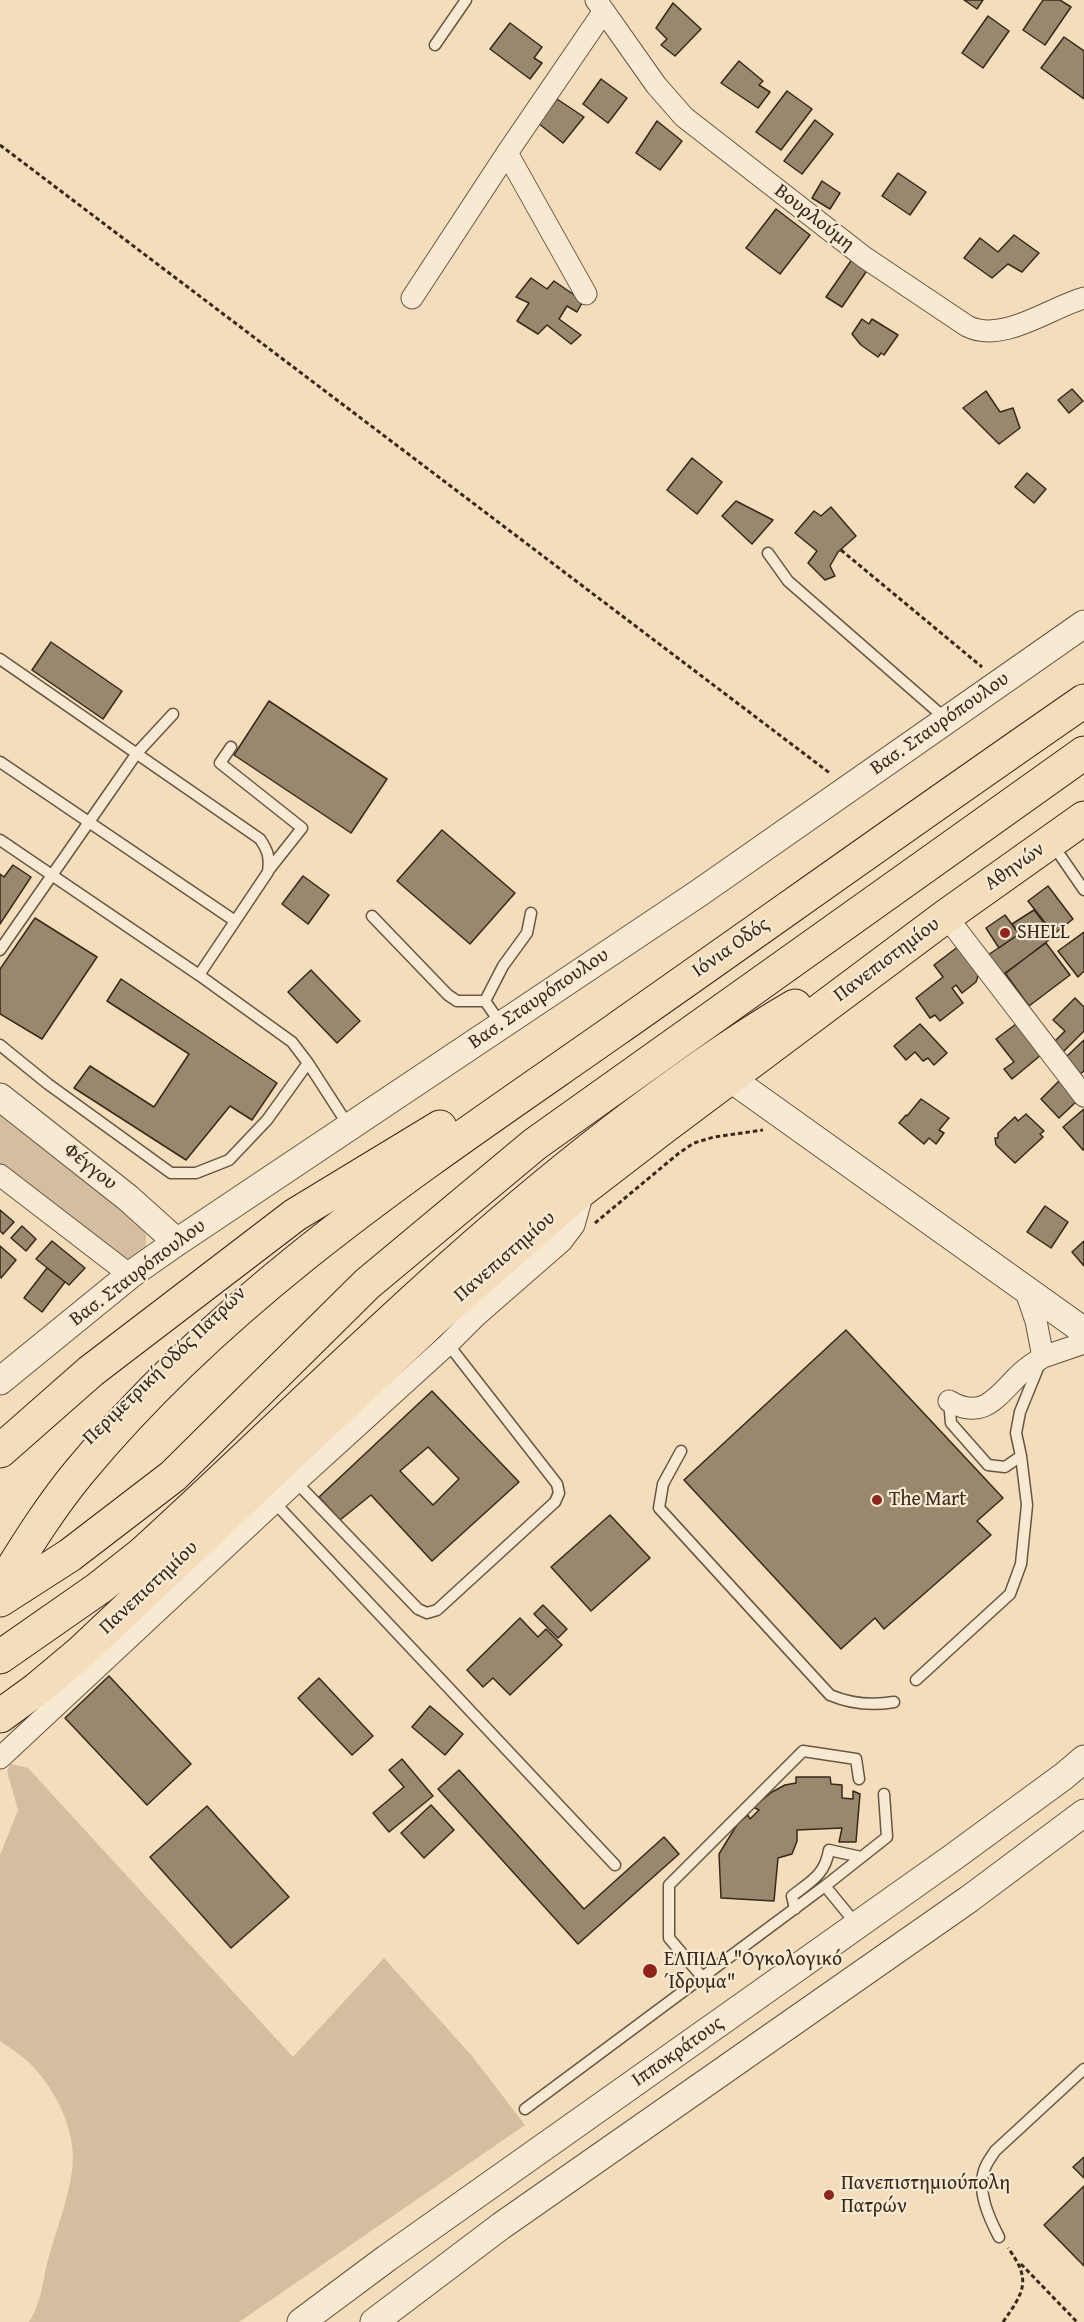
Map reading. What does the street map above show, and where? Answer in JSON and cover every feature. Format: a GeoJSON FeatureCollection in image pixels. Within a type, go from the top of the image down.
{"type":"FeatureCollection","features":[{"type":"Feature","properties":{"kind":"main road","name":"Ιόνια Οδός"},"geometry":{"type":"LineString","coordinates":[[470,1108],[1084,681]]}},
{"type":"Feature","properties":{"kind":"main road","name":"Ιόνια Οδός"},"geometry":{"type":"LineString","coordinates":[[380,1198],[425,1162],[1084,701]]}},
{"type":"Feature","properties":{"kind":"main road"},"geometry":{"type":"LineString","coordinates":[[0,1600],[70,1555],[172,1476],[367,1284],[535,1144],[1084,753]]}},
{"type":"Feature","properties":{"kind":"main road","name":"Αθηνών"},"geometry":{"type":"LineString","coordinates":[[946,916],[1084,818]]}},
{"type":"Feature","properties":{"kind":"main road","name":"Πανεπιστημίου"},"geometry":{"type":"LineString","coordinates":[[0,1716],[80,1653],[194,1548],[427,1325],[784,1012],[946,916]]}},
{"type":"Feature","properties":{"kind":"main road","name":"Πανεπιστημίου"},"geometry":{"type":"LineString","coordinates":[[0,1657],[99,1588],[142,1554],[466,1252],[576,1160],[719,1070]]}},
{"type":"Feature","properties":{"kind":"main road"},"geometry":{"type":"LineString","coordinates":[[0,1451],[91,1371],[295,1215],[470,1108]]}},
{"type":"Feature","properties":{"kind":"main road","name":"Περιμετρική Οδός Πατρών"},"geometry":{"type":"LineString","coordinates":[[0,1588],[78,1450],[196,1329],[325,1222],[403,1167],[470,1108]]}},
{"type":"Feature","properties":{"kind":"main road","name":"Περιμετρική Οδός Πατρών"},"geometry":{"type":"LineString","coordinates":[[0,1560],[51,1497],[80,1472],[128,1417],[206,1337],[291,1264],[380,1198]]}},
{"type":"Feature","properties":{"kind":"street"},"geometry":{"type":"LineString","coordinates":[[412,298],[600,5]]}},
{"type":"Feature","properties":{"kind":"street","name":"Βουρλούμη"},"geometry":{"type":"LineString","coordinates":[[600,5],[656,85],[684,117],[864,257],[967,326],[982,332],[999,331],[1084,298]]}},
{"type":"Feature","properties":{"kind":"street"},"geometry":{"type":"LineString","coordinates":[[507,153],[586,294]]}},
{"type":"Feature","properties":{"kind":"street","name":"Βασ. Σταυρόπουλου"},"geometry":{"type":"LineString","coordinates":[[0,1381],[130,1275],[177,1242],[707,887],[1084,624]]}},
{"type":"Feature","properties":{"kind":"street"},"geometry":{"type":"LineString","coordinates":[[946,916],[1084,1096]]}},
{"type":"Feature","properties":{"kind":"street"},"geometry":{"type":"LineString","coordinates":[[719,1070],[1084,1331]]}},
{"type":"Feature","properties":{"kind":"street","name":"Φέγγου"},"geometry":{"type":"LineString","coordinates":[[0,1097],[128,1198],[177,1242]]}},
{"type":"Feature","properties":{"kind":"street"},"geometry":{"type":"LineString","coordinates":[[0,1175],[130,1275]]}},
{"type":"Feature","properties":{"kind":"street"},"geometry":{"type":"LineString","coordinates":[[0,1758],[274,1502],[569,1233],[577,1216],[584,1188]]}},
{"type":"Feature","properties":{"kind":"street"},"geometry":{"type":"LineString","coordinates":[[1025,1289],[1036,1320],[1043,1357]]}},
{"type":"Feature","properties":{"kind":"street"},"geometry":{"type":"LineString","coordinates":[[949,1401],[960,1407],[974,1409],[991,1404],[1019,1374],[1043,1357],[1084,1343]]}},
{"type":"Feature","properties":{"kind":"street","name":"Ιπποκράτους"},"geometry":{"type":"LineString","coordinates":[[301,2322],[387,2258],[1027,1803],[1084,1759]]}},
{"type":"Feature","properties":{"kind":"street"},"geometry":{"type":"LineString","coordinates":[[374,2322],[501,2226],[969,1899],[1084,1813]]}},
{"type":"Feature","properties":{"kind":"lane"},"geometry":{"type":"LineString","coordinates":[[435,45],[466,0]]}},
{"type":"Feature","properties":{"kind":"lane"},"geometry":{"type":"LineString","coordinates":[[768,553],[781,573],[794,586],[946,719]]}},
{"type":"Feature","properties":{"kind":"lane"},"geometry":{"type":"LineString","coordinates":[[0,659],[260,839],[270,857],[268,872]]}},
{"type":"Feature","properties":{"kind":"lane"},"geometry":{"type":"LineString","coordinates":[[0,950],[137,753],[174,714]]}},
{"type":"Feature","properties":{"kind":"lane"},"geometry":{"type":"LineString","coordinates":[[199,975],[268,872],[302,828],[220,763],[231,747]]}},
{"type":"Feature","properties":{"kind":"lane"},"geometry":{"type":"LineString","coordinates":[[0,762],[235,921]]}},
{"type":"Feature","properties":{"kind":"lane"},"geometry":{"type":"LineString","coordinates":[[0,840],[199,975],[292,1042],[349,1126]]}},
{"type":"Feature","properties":{"kind":"lane"},"geometry":{"type":"LineString","coordinates":[[1051,842],[1084,890]]}},
{"type":"Feature","properties":{"kind":"lane"},"geometry":{"type":"LineString","coordinates":[[485,1001],[503,966],[527,933],[531,914]]}},
{"type":"Feature","properties":{"kind":"lane"},"geometry":{"type":"LineString","coordinates":[[372,916],[448,995],[457,1001],[485,1001]]}},
{"type":"Feature","properties":{"kind":"lane"},"geometry":{"type":"LineString","coordinates":[[485,1001],[501,1024]]}},
{"type":"Feature","properties":{"kind":"lane"},"geometry":{"type":"LineString","coordinates":[[0,1045],[48,1084],[171,1173],[196,1173],[229,1160],[267,1120],[308,1063]]}},
{"type":"Feature","properties":{"kind":"lane"},"geometry":{"type":"LineString","coordinates":[[296,1482],[418,1609],[427,1614],[437,1610],[555,1502],[559,1493],[557,1484],[448,1344]]}},
{"type":"Feature","properties":{"kind":"lane"},"geometry":{"type":"LineString","coordinates":[[916,1680],[1010,1593],[1021,1564],[1027,1505],[1022,1456],[1016,1433],[1020,1412],[1043,1357]]}},
{"type":"Feature","properties":{"kind":"lane"},"geometry":{"type":"LineString","coordinates":[[949,1401],[951,1423],[988,1465],[1005,1467],[1022,1456]]}},
{"type":"Feature","properties":{"kind":"lane"},"geometry":{"type":"LineString","coordinates":[[681,1451],[663,1484],[659,1508],[830,1695],[845,1702],[858,1704],[894,1702]]}},
{"type":"Feature","properties":{"kind":"lane"},"geometry":{"type":"LineString","coordinates":[[274,1502],[615,1865]]}},
{"type":"Feature","properties":{"kind":"lane"},"geometry":{"type":"LineString","coordinates":[[703,1978],[669,1938],[669,1885],[803,1751],[856,1759],[859,1779]]}},
{"type":"Feature","properties":{"kind":"lane"},"geometry":{"type":"LineString","coordinates":[[525,2109],[795,1909],[887,1837],[884,1794]]}},
{"type":"Feature","properties":{"kind":"lane"},"geometry":{"type":"LineString","coordinates":[[795,1909],[792,1896],[822,1871],[827,1863],[829,1850],[861,1857]]}},
{"type":"Feature","properties":{"kind":"lane"},"geometry":{"type":"LineString","coordinates":[[825,1886],[857,1925]]}},
{"type":"Feature","properties":{"kind":"lane"},"geometry":{"type":"LineString","coordinates":[[999,2237],[988,2218],[982,2187],[984,2168],[995,2151],[1084,2069]]}},
{"type":"Feature","properties":{"kind":"path"},"geometry":{"type":"LineString","coordinates":[[0,145],[849,788]]}},
{"type":"Feature","properties":{"kind":"path"},"geometry":{"type":"LineString","coordinates":[[841,550],[1000,682]]}},
{"type":"Feature","properties":{"kind":"path"},"geometry":{"type":"LineString","coordinates":[[593,1225],[694,1143],[714,1137],[764,1130]]}},
{"type":"Feature","properties":{"kind":"path"},"geometry":{"type":"LineString","coordinates":[[999,2237],[1017,2260],[1077,2322]]}},
{"type":"Feature","properties":{"kind":"path"},"geometry":{"type":"LineString","coordinates":[[1003,2322],[1022,2294],[1022,2272],[1017,2260]]}},
{"type":"Feature","properties":{"kind":"shaded area"},"geometry":{"type":"Polygon","coordinates":[[[0,1114],[143,1229],[146,1235],[146,1246],[123,1264],[0,1168],[0,1114]]]}},
{"type":"Feature","properties":{"kind":"shaded area"},"geometry":{"type":"Polygon","coordinates":[[[11,1764],[28,1768],[293,2057],[384,1958],[472,2056],[525,2125],[239,2322],[29,2322],[39,2298],[65,2203],[73,2156],[68,2126],[55,2096],[26,2060],[0,2041],[0,1855],[18,1810],[7,1771],[11,1764]]]}},
{"type":"Feature","properties":{"kind":"building"},"geometry":{"type":"Polygon","coordinates":[[[964,0],[983,0],[977,9],[964,0]]]}},
{"type":"Feature","properties":{"kind":"building"},"geometry":{"type":"Polygon","coordinates":[[[1043,0],[1060,0],[1071,7],[1045,45],[1023,30],[1043,0]]]}},
{"type":"Feature","properties":{"kind":"building"},"geometry":{"type":"Polygon","coordinates":[[[673,3],[701,29],[675,56],[661,45],[667,39],[656,28],[673,3]]]}},
{"type":"Feature","properties":{"kind":"building"},"geometry":{"type":"Polygon","coordinates":[[[988,16],[1009,31],[983,68],[962,53],[988,16]]]}},
{"type":"Feature","properties":{"kind":"building"},"geometry":{"type":"Polygon","coordinates":[[[510,23],[542,47],[534,58],[542,63],[530,79],[490,49],[510,23]]]}},
{"type":"Feature","properties":{"kind":"building"},"geometry":{"type":"Polygon","coordinates":[[[1064,37],[1084,51],[1084,99],[1041,68],[1064,37]]]}},
{"type":"Feature","properties":{"kind":"building"},"geometry":{"type":"Polygon","coordinates":[[[739,61],[763,81],[759,85],[770,92],[758,108],[721,83],[739,61]]]}},
{"type":"Feature","properties":{"kind":"building"},"geometry":{"type":"Polygon","coordinates":[[[601,79],[627,98],[608,123],[583,104],[601,79]]]}},
{"type":"Feature","properties":{"kind":"building"},"geometry":{"type":"Polygon","coordinates":[[[787,91],[812,109],[781,150],[756,132],[787,91]]]}},
{"type":"Feature","properties":{"kind":"building"},"geometry":{"type":"Polygon","coordinates":[[[557,99],[584,117],[563,143],[538,123],[557,99]]]}},
{"type":"Feature","properties":{"kind":"building"},"geometry":{"type":"Polygon","coordinates":[[[815,120],[833,134],[802,174],[784,161],[815,120]]]}},
{"type":"Feature","properties":{"kind":"building"},"geometry":{"type":"Polygon","coordinates":[[[657,121],[682,141],[660,170],[636,153],[657,121]]]}},
{"type":"Feature","properties":{"kind":"building"},"geometry":{"type":"Polygon","coordinates":[[[898,173],[926,192],[910,215],[882,196],[898,173]]]}},
{"type":"Feature","properties":{"kind":"building"},"geometry":{"type":"Polygon","coordinates":[[[822,181],[840,193],[830,209],[812,198],[822,181]]]}},
{"type":"Feature","properties":{"kind":"building"},"geometry":{"type":"Polygon","coordinates":[[[776,209],[810,235],[780,274],[746,248],[776,209]]]}},
{"type":"Feature","properties":{"kind":"building"},"geometry":{"type":"Polygon","coordinates":[[[1014,235],[1039,253],[1022,272],[1008,264],[992,278],[964,258],[980,238],[998,252],[1014,235]]]}},
{"type":"Feature","properties":{"kind":"building"},"geometry":{"type":"Polygon","coordinates":[[[853,258],[868,269],[842,307],[826,297],[853,258]]]}},
{"type":"Feature","properties":{"kind":"building"},"geometry":{"type":"Polygon","coordinates":[[[531,278],[547,289],[554,281],[583,301],[577,312],[567,306],[559,319],[581,335],[571,344],[547,325],[538,334],[517,321],[529,303],[516,297],[531,278]]]}},
{"type":"Feature","properties":{"kind":"building"},"geometry":{"type":"Polygon","coordinates":[[[862,319],[869,324],[872,319],[898,335],[884,355],[881,353],[878,357],[861,345],[852,334],[862,319]]]}},
{"type":"Feature","properties":{"kind":"building"},"geometry":{"type":"Polygon","coordinates":[[[1072,389],[1083,401],[1069,413],[1058,400],[1072,389]]]}},
{"type":"Feature","properties":{"kind":"building"},"geometry":{"type":"Polygon","coordinates":[[[986,391],[1000,412],[1013,408],[1020,428],[999,444],[963,408],[986,391]]]}},
{"type":"Feature","properties":{"kind":"building"},"geometry":{"type":"Polygon","coordinates":[[[692,458],[722,482],[697,514],[667,490],[692,458]]]}},
{"type":"Feature","properties":{"kind":"building"},"geometry":{"type":"Polygon","coordinates":[[[1027,473],[1046,489],[1034,503],[1015,487],[1027,473]]]}},
{"type":"Feature","properties":{"kind":"building"},"geometry":{"type":"Polygon","coordinates":[[[736,501],[773,520],[752,544],[722,516],[736,501]]]}},
{"type":"Feature","properties":{"kind":"building"},"geometry":{"type":"Polygon","coordinates":[[[831,507],[856,536],[838,552],[830,566],[835,576],[825,580],[808,563],[817,551],[795,533],[814,511],[821,516],[831,507]]]}},
{"type":"Feature","properties":{"kind":"building"},"geometry":{"type":"Polygon","coordinates":[[[51,642],[122,691],[103,719],[32,670],[51,642]]]}},
{"type":"Feature","properties":{"kind":"building"},"geometry":{"type":"Polygon","coordinates":[[[269,701],[387,779],[351,833],[234,755],[269,701]]]}},
{"type":"Feature","properties":{"kind":"building"},"geometry":{"type":"Polygon","coordinates":[[[442,830],[515,893],[470,944],[397,881],[442,830]]]}},
{"type":"Feature","properties":{"kind":"building"},"geometry":{"type":"Polygon","coordinates":[[[13,865],[31,877],[0,924],[0,874],[4,877],[13,865]]]}},
{"type":"Feature","properties":{"kind":"building"},"geometry":{"type":"Polygon","coordinates":[[[303,876],[329,895],[308,924],[282,904],[303,876]]]}},
{"type":"Feature","properties":{"kind":"building"},"geometry":{"type":"Polygon","coordinates":[[[1048,886],[1073,919],[1054,934],[1028,901],[1048,886]]]}},
{"type":"Feature","properties":{"kind":"building"},"geometry":{"type":"Polygon","coordinates":[[[1034,910],[1054,936],[1001,977],[988,955],[1019,934],[1012,924],[1034,910]]]}},
{"type":"Feature","properties":{"kind":"building"},"geometry":{"type":"Polygon","coordinates":[[[1005,915],[1019,934],[999,948],[986,928],[1005,915]]]}},
{"type":"Feature","properties":{"kind":"building"},"geometry":{"type":"Polygon","coordinates":[[[35,918],[97,957],[42,1039],[0,1014],[0,969],[35,918]]]}},
{"type":"Feature","properties":{"kind":"building"},"geometry":{"type":"Polygon","coordinates":[[[1084,932],[1084,971],[1078,977],[1058,951],[1084,932]]]}},
{"type":"Feature","properties":{"kind":"building"},"geometry":{"type":"Polygon","coordinates":[[[1046,943],[1070,975],[1029,1006],[1005,973],[1046,943]]]}},
{"type":"Feature","properties":{"kind":"building"},"geometry":{"type":"Polygon","coordinates":[[[959,946],[979,973],[976,982],[962,993],[956,985],[952,988],[963,1003],[940,1021],[935,1015],[930,1018],[916,998],[943,977],[934,965],[959,946]]]}},
{"type":"Feature","properties":{"kind":"building"},"geometry":{"type":"Polygon","coordinates":[[[311,970],[360,1021],[337,1043],[288,992],[311,970]]]}},
{"type":"Feature","properties":{"kind":"building"},"geometry":{"type":"Polygon","coordinates":[[[121,979],[277,1083],[252,1120],[230,1106],[186,1160],[74,1088],[90,1066],[154,1107],[189,1054],[107,1001],[121,979]]]}},
{"type":"Feature","properties":{"kind":"building"},"geometry":{"type":"Polygon","coordinates":[[[1075,998],[1084,1007],[1084,1031],[1061,1054],[1051,1045],[1065,1031],[1053,1020],[1075,998]]]}},
{"type":"Feature","properties":{"kind":"building"},"geometry":{"type":"Polygon","coordinates":[[[920,1024],[947,1053],[934,1065],[928,1058],[923,1061],[915,1052],[906,1060],[894,1046],[920,1024]]]}},
{"type":"Feature","properties":{"kind":"building"},"geometry":{"type":"Polygon","coordinates":[[[1016,1024],[1041,1055],[1012,1079],[1004,1069],[1014,1062],[996,1039],[1016,1024]]]}},
{"type":"Feature","properties":{"kind":"building"},"geometry":{"type":"Polygon","coordinates":[[[1084,1040],[1084,1071],[1080,1074],[1065,1058],[1084,1040]]]}},
{"type":"Feature","properties":{"kind":"building"},"geometry":{"type":"Polygon","coordinates":[[[1059,1081],[1078,1100],[1059,1118],[1041,1099],[1059,1081]]]}},
{"type":"Feature","properties":{"kind":"building"},"geometry":{"type":"Polygon","coordinates":[[[921,1099],[949,1118],[939,1130],[944,1133],[936,1144],[929,1138],[924,1144],[899,1123],[921,1099]]]}},
{"type":"Feature","properties":{"kind":"building"},"geometry":{"type":"Polygon","coordinates":[[[1084,1109],[1084,1150],[1083,1150],[1063,1127],[1084,1109]]]}},
{"type":"Feature","properties":{"kind":"building"},"geometry":{"type":"Polygon","coordinates":[[[1026,1114],[1044,1131],[1040,1134],[1043,1137],[1015,1163],[996,1145],[995,1138],[998,1138],[998,1133],[1015,1117],[1018,1121],[1026,1114]]]}},
{"type":"Feature","properties":{"kind":"building"},"geometry":{"type":"Polygon","coordinates":[[[1045,1206],[1068,1222],[1051,1248],[1027,1232],[1045,1206]]]}},
{"type":"Feature","properties":{"kind":"building"},"geometry":{"type":"Polygon","coordinates":[[[0,1210],[14,1222],[3,1234],[0,1231],[0,1210]]]}},
{"type":"Feature","properties":{"kind":"building"},"geometry":{"type":"Polygon","coordinates":[[[22,1226],[36,1239],[26,1251],[11,1238],[22,1226]]]}},
{"type":"Feature","properties":{"kind":"building"},"geometry":{"type":"Polygon","coordinates":[[[52,1241],[85,1268],[69,1285],[36,1259],[52,1241]]]}},
{"type":"Feature","properties":{"kind":"building"},"geometry":{"type":"Polygon","coordinates":[[[1084,1241],[1084,1266],[1072,1252],[1084,1241]]]}},
{"type":"Feature","properties":{"kind":"building"},"geometry":{"type":"Polygon","coordinates":[[[0,1246],[16,1260],[1,1278],[0,1277],[0,1246]]]}},
{"type":"Feature","properties":{"kind":"building"},"geometry":{"type":"Polygon","coordinates":[[[47,1268],[65,1282],[42,1312],[24,1298],[47,1268]]]}},
{"type":"Feature","properties":{"kind":"building"},"geometry":{"type":"Polygon","coordinates":[[[846,1330],[1003,1498],[977,1521],[991,1535],[884,1629],[875,1618],[841,1649],[684,1480],[846,1330]]]}},
{"type":"Feature","properties":{"kind":"building"},"geometry":{"type":"Polygon","coordinates":[[[432,1391],[519,1482],[432,1561],[371,1495],[340,1520],[319,1497],[432,1391]],[[428,1447],[400,1471],[433,1505],[459,1479],[428,1447]]]}},
{"type":"Feature","properties":{"kind":"building"},"geometry":{"type":"Polygon","coordinates":[[[610,1515],[650,1558],[591,1611],[551,1567],[610,1515]]]}},
{"type":"Feature","properties":{"kind":"building"},"geometry":{"type":"Polygon","coordinates":[[[543,1605],[567,1629],[558,1638],[534,1614],[543,1605]]]}},
{"type":"Feature","properties":{"kind":"building"},"geometry":{"type":"Polygon","coordinates":[[[520,1618],[538,1637],[546,1629],[562,1645],[510,1695],[493,1678],[483,1687],[467,1670],[520,1618]]]}},
{"type":"Feature","properties":{"kind":"building"},"geometry":{"type":"Polygon","coordinates":[[[109,1676],[191,1764],[147,1805],[65,1718],[109,1676]]]}},
{"type":"Feature","properties":{"kind":"building"},"geometry":{"type":"Polygon","coordinates":[[[319,1678],[373,1736],[352,1755],[298,1698],[319,1678]]]}},
{"type":"Feature","properties":{"kind":"building"},"geometry":{"type":"Polygon","coordinates":[[[430,1706],[463,1734],[445,1755],[412,1727],[430,1706]]]}},
{"type":"Feature","properties":{"kind":"building"},"geometry":{"type":"Polygon","coordinates":[[[402,1759],[433,1796],[389,1832],[373,1813],[404,1787],[389,1770],[402,1759]]]}},
{"type":"Feature","properties":{"kind":"building"},"geometry":{"type":"Polygon","coordinates":[[[459,1770],[584,1909],[664,1837],[679,1854],[578,1944],[438,1789],[459,1770]]]}},
{"type":"Feature","properties":{"kind":"building"},"geometry":{"type":"Polygon","coordinates":[[[796,1777],[830,1777],[831,1784],[842,1785],[842,1798],[853,1799],[853,1791],[860,1794],[856,1842],[839,1842],[842,1828],[797,1830],[797,1841],[792,1854],[778,1858],[774,1901],[721,1898],[719,1854],[738,1823],[748,1815],[750,1819],[759,1810],[753,1807],[772,1792],[785,1785],[796,1783],[796,1777]]]}},
{"type":"Feature","properties":{"kind":"building"},"geometry":{"type":"Polygon","coordinates":[[[431,1805],[454,1830],[424,1858],[401,1833],[431,1805]]]}},
{"type":"Feature","properties":{"kind":"building"},"geometry":{"type":"Polygon","coordinates":[[[207,1806],[289,1897],[231,1948],[150,1857],[207,1806]]]}},
{"type":"Feature","properties":{"kind":"building"},"geometry":{"type":"Polygon","coordinates":[[[1084,2157],[1084,2178],[1073,2167],[1084,2157]]]}},
{"type":"Feature","properties":{"kind":"building"},"geometry":{"type":"Polygon","coordinates":[[[1084,2186],[1084,2266],[1044,2225],[1084,2186]]]}},
{"type":"Feature","properties":{"kind":"place","name":"SHELL"},"geometry":{"type":"Point","coordinates":[1005,933]}},
{"type":"Feature","properties":{"kind":"place","name":"The Mart"},"geometry":{"type":"Point","coordinates":[877,1500]}},
{"type":"Feature","properties":{"kind":"place","name":"ΕΛΠΙΔΑ \"Ογκολογικό Ίδρυμα\""},"geometry":{"type":"Point","coordinates":[650,1971]}},
{"type":"Feature","properties":{"kind":"place","name":"Πανεπιστημιούπολη Πατρών"},"geometry":{"type":"Point","coordinates":[829,2195]}}]}
